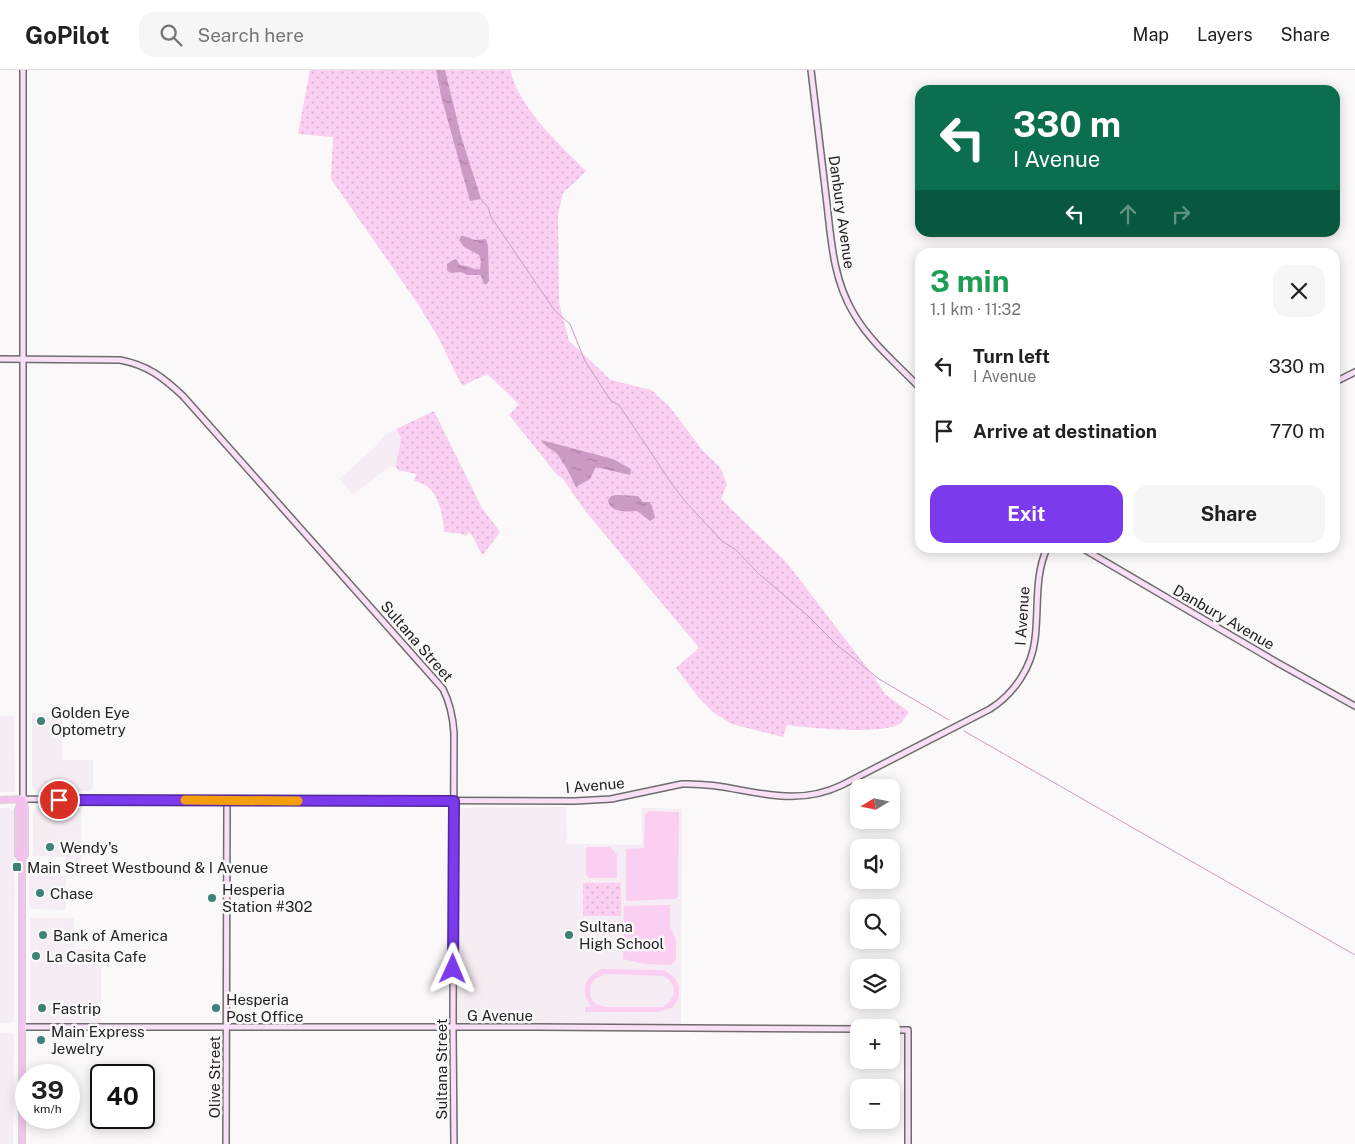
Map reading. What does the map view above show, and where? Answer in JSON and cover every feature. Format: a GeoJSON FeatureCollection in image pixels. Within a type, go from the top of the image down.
{"type":"FeatureCollection","features":[{"type":"Feature","properties":{"kind":"main road","name":"I Avenue"},"geometry":{"type":"LineString","coordinates":[[0,800],[23,800]]}},
{"type":"Feature","properties":{"kind":"main road"},"geometry":{"type":"LineString","coordinates":[[22,1144],[22,860],[18,855],[18,809],[23,800]]}},
{"type":"Feature","properties":{"kind":"street"},"geometry":{"type":"LineString","coordinates":[[23,800],[22,359],[24,70]]}},
{"type":"Feature","properties":{"kind":"street","name":"Danbury Avenue"},"geometry":{"type":"LineString","coordinates":[[811,70],[832,246],[839,281],[853,313],[864,329],[875,343],[915,383]]}},
{"type":"Feature","properties":{"kind":"street","name":"Sultana Street"},"geometry":{"type":"LineString","coordinates":[[0,359],[120,360],[147,368],[156,373],[183,396],[442,689],[447,697],[453,716],[454,733],[454,1144]]}},
{"type":"Feature","properties":{"kind":"street"},"geometry":{"type":"LineString","coordinates":[[1340,380],[1355,372]]}},
{"type":"Feature","properties":{"kind":"street","name":"I Avenue"},"geometry":{"type":"LineString","coordinates":[[23,800],[575,801],[601,800],[682,784],[718,786],[771,796],[799,797],[814,795],[836,788],[990,709],[1012,690],[1023,675],[1032,656],[1035,639],[1038,575],[1044,553]]}},
{"type":"Feature","properties":{"kind":"street","name":"Danbury Avenue"},"geometry":{"type":"LineString","coordinates":[[1091,553],[1355,706]]}},
{"type":"Feature","properties":{"kind":"street","name":"Olive Street"},"geometry":{"type":"LineString","coordinates":[[226,1144],[227,800]]}},
{"type":"Feature","properties":{"kind":"street","name":"G Avenue"},"geometry":{"type":"LineString","coordinates":[[22,1027],[850,1029]]}},
{"type":"Feature","properties":{"kind":"street"},"geometry":{"type":"LineString","coordinates":[[900,1030],[908,1030],[908,1144]]}},
{"type":"Feature","properties":{"kind":"shaded area"},"geometry":{"type":"Polygon","coordinates":[[[310,70],[510,70],[522,98],[531,112],[552,137],[586,171],[563,193],[558,214],[559,303],[569,341],[611,380],[651,390],[670,407],[703,451],[720,467],[727,484],[721,499],[787,563],[875,678],[885,694],[909,712],[900,724],[862,730],[787,725],[783,737],[732,724],[714,713],[699,698],[676,668],[699,648],[586,512],[563,479],[557,475],[509,415],[519,404],[487,374],[462,386],[438,337],[418,304],[331,179],[333,137],[298,134],[310,70]]]}},
{"type":"Feature","properties":{"kind":"shaded area"},"geometry":{"type":"Polygon","coordinates":[[[434,411],[482,508],[500,532],[483,555],[469,532],[466,536],[458,533],[444,532],[442,513],[434,494],[425,485],[414,481],[416,474],[398,470],[396,467],[401,438],[396,429],[434,411]]]}},
{"type":"Feature","properties":{"kind":"shaded area"},"geometry":{"type":"Polygon","coordinates":[[[396,429],[401,438],[396,467],[390,466],[353,495],[339,479],[374,448],[386,434],[396,429]]]}},
{"type":"Feature","properties":{"kind":"shaded area"},"geometry":{"type":"Polygon","coordinates":[[[32,713],[62,713],[62,760],[93,760],[93,787],[89,791],[35,791],[32,787],[32,713]]]}},
{"type":"Feature","properties":{"kind":"shaded area"},"geometry":{"type":"Polygon","coordinates":[[[0,716],[14,716],[15,790],[13,792],[0,792],[0,716]]]}},
{"type":"Feature","properties":{"kind":"shaded area"},"geometry":{"type":"Polygon","coordinates":[[[37,807],[81,808],[82,876],[66,877],[66,910],[31,909],[29,907],[29,876],[66,876],[66,857],[30,856],[33,853],[33,812],[37,807]]]}},
{"type":"Feature","properties":{"kind":"shaded area","name":"Sultana High School"},"geometry":{"type":"Polygon","coordinates":[[[566,807],[567,844],[642,845],[642,808],[682,809],[681,1024],[457,1025],[459,808],[566,807]]]}},
{"type":"Feature","properties":{"kind":"shaded area"},"geometry":{"type":"Polygon","coordinates":[[[0,808],[9,808],[15,812],[14,1020],[11,1023],[0,1023],[0,808]]]}},
{"type":"Feature","properties":{"kind":"shaded area"},"geometry":{"type":"Polygon","coordinates":[[[649,811],[679,812],[678,897],[675,899],[626,901],[626,849],[644,848],[645,814],[649,811]]]}},
{"type":"Feature","properties":{"kind":"shaded area"},"geometry":{"type":"Polygon","coordinates":[[[586,847],[610,847],[617,855],[617,878],[589,878],[586,875],[586,847]]]}},
{"type":"Feature","properties":{"kind":"shaded area"},"geometry":{"type":"Polygon","coordinates":[[[583,883],[621,883],[621,916],[583,916],[583,883]]]}},
{"type":"Feature","properties":{"kind":"shaded area"},"geometry":{"type":"Polygon","coordinates":[[[670,905],[670,927],[676,939],[676,960],[671,965],[645,964],[623,959],[624,906],[670,905]]]}},
{"type":"Feature","properties":{"kind":"shaded area"},"geometry":{"type":"Polygon","coordinates":[[[31,918],[74,918],[74,949],[101,950],[101,1023],[32,1023],[30,1019],[31,918]]]}},
{"type":"Feature","properties":{"kind":"shaded area"},"geometry":{"type":"Polygon","coordinates":[[[603,969],[664,970],[673,976],[677,982],[679,997],[672,1008],[659,1012],[585,1012],[585,1007],[591,1006],[585,995],[586,984],[588,979],[597,971],[603,969]],[[605,974],[596,978],[591,984],[590,995],[596,1004],[605,1007],[662,1007],[671,1000],[674,992],[671,983],[663,976],[605,974]]]}},
{"type":"Feature","properties":{"kind":"shaded area"},"geometry":{"type":"Polygon","coordinates":[[[0,1033],[12,1033],[14,1035],[13,1144],[0,1144],[0,1033]]]}},
{"type":"Feature","properties":{"kind":"water"},"geometry":{"type":"Polygon","coordinates":[[[436,70],[445,70],[461,136],[481,199],[470,201],[441,96],[436,70]]]}},
{"type":"Feature","properties":{"kind":"water"},"geometry":{"type":"Polygon","coordinates":[[[461,236],[475,240],[486,239],[489,281],[487,284],[484,284],[479,275],[467,275],[462,272],[451,273],[447,270],[447,264],[456,259],[460,265],[480,269],[481,261],[479,255],[464,247],[459,240],[461,236]]]}},
{"type":"Feature","properties":{"kind":"water"},"geometry":{"type":"Polygon","coordinates":[[[541,440],[613,459],[631,469],[630,475],[596,467],[590,479],[576,487],[560,458],[541,440]]]}},
{"type":"Feature","properties":{"kind":"water"},"geometry":{"type":"Polygon","coordinates":[[[611,496],[638,496],[643,502],[650,502],[655,518],[650,521],[637,511],[615,509],[609,504],[608,500],[611,496]]]}},
{"type":"Feature","properties":{"kind":"waterway"},"geometry":{"type":"LineString","coordinates":[[480,198],[488,207],[491,217],[555,311],[570,324],[585,361],[611,401],[619,405],[685,501],[722,541],[736,550],[758,573],[807,615],[837,645],[879,679],[949,720]]}},
{"type":"Feature","properties":{"kind":"waterway"},"geometry":{"type":"LineString","coordinates":[[964,731],[1355,955]]}},
{"type":"Feature","properties":{"kind":"slow traffic"},"geometry":{"type":"LineString","coordinates":[[185,800],[298,801]]}},
{"type":"Feature","properties":{"kind":"place","name":"Golden Eye Optometry"},"geometry":{"type":"Point","coordinates":[41,721]}},
{"type":"Feature","properties":{"kind":"place","name":"Wendy's"},"geometry":{"type":"Point","coordinates":[50,847]}},
{"type":"Feature","properties":{"kind":"place","name":"Main Street Westbound & I Avenue"},"geometry":{"type":"Point","coordinates":[17,867]}},
{"type":"Feature","properties":{"kind":"place","name":"Chase"},"geometry":{"type":"Point","coordinates":[40,893]}},
{"type":"Feature","properties":{"kind":"place","name":"Hesperia Station #302"},"geometry":{"type":"Point","coordinates":[212,898]}},
{"type":"Feature","properties":{"kind":"place","name":"Bank of America"},"geometry":{"type":"Point","coordinates":[43,935]}},
{"type":"Feature","properties":{"kind":"place","name":"Sultana High School"},"geometry":{"type":"Point","coordinates":[569,935]}},
{"type":"Feature","properties":{"kind":"place","name":"La Casita Cafe"},"geometry":{"type":"Point","coordinates":[36,956]}},
{"type":"Feature","properties":{"kind":"place","name":"Fastrip"},"geometry":{"type":"Point","coordinates":[42,1008]}},
{"type":"Feature","properties":{"kind":"place","name":"Hesperia Post Office"},"geometry":{"type":"Point","coordinates":[216,1008]}},
{"type":"Feature","properties":{"kind":"place","name":"Main Express Jewelry"},"geometry":{"type":"Point","coordinates":[41,1040]}},
{"type":"Feature","properties":{"kind":"route"},"geometry":{"type":"LineString","coordinates":[[59,800],[454,801],[453,969]]}}]}
